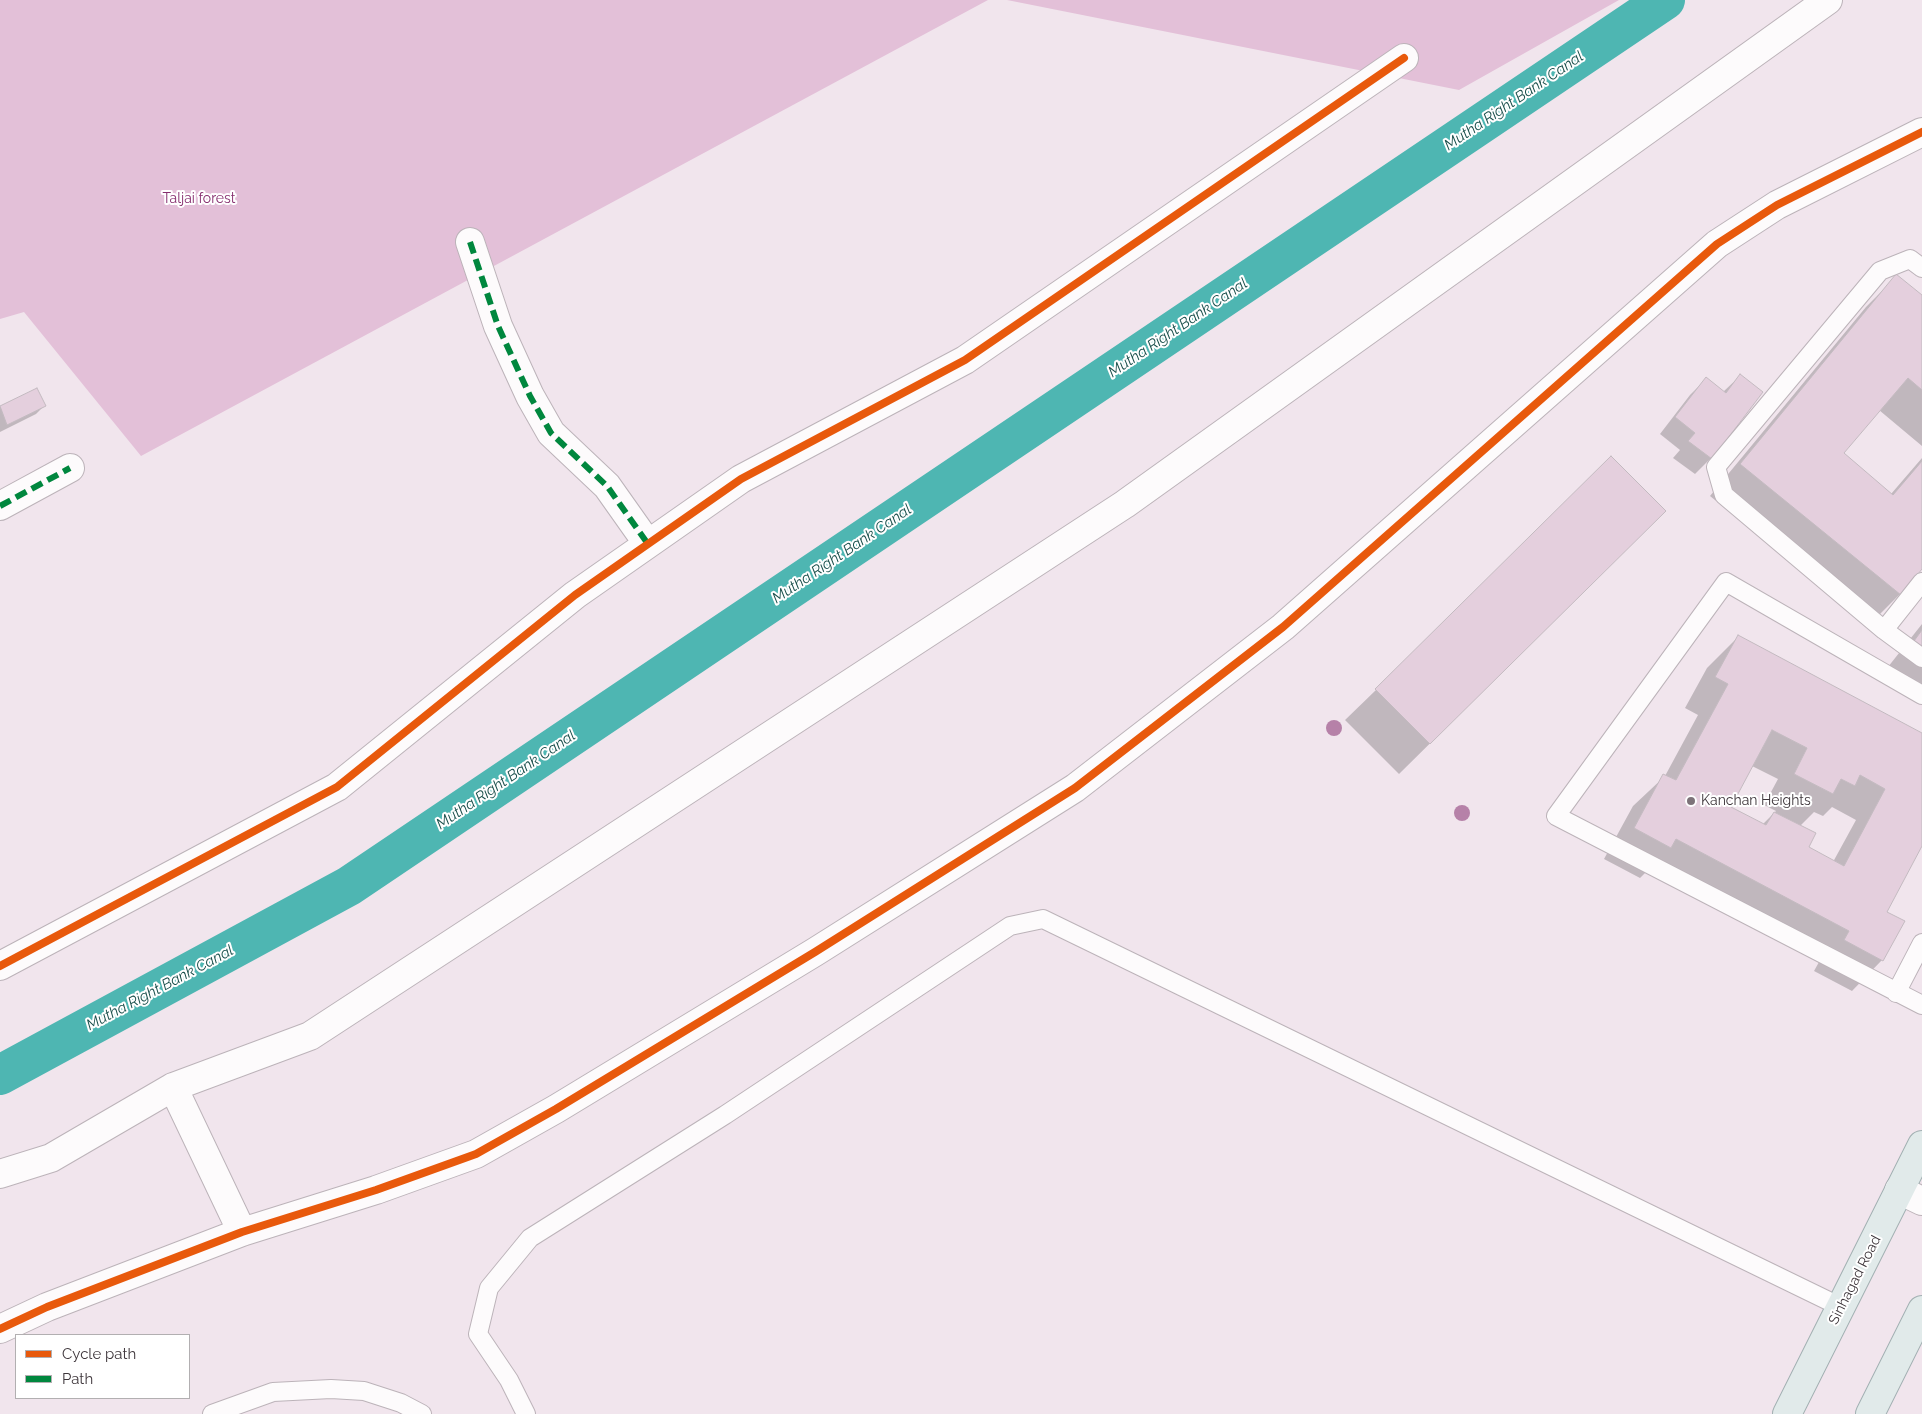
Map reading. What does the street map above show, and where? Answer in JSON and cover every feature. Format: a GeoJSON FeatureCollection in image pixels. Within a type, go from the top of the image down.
{"type":"FeatureCollection","features":[{"type":"Feature","properties":{"kind":"main road","name":"Sinhagad Road"},"geometry":{"type":"LineString","coordinates":[[1788,1414],[1841,1307],[1911,1196],[1922,1145]]}},
{"type":"Feature","properties":{"kind":"main road"},"geometry":{"type":"LineString","coordinates":[[1870,1414],[1922,1310]]}},
{"type":"Feature","properties":{"kind":"street"},"geometry":{"type":"LineString","coordinates":[[0,1174],[51,1158],[173,1087],[310,1036],[1125,504],[1828,0]]}},
{"type":"Feature","properties":{"kind":"street"},"geometry":{"type":"LineString","coordinates":[[0,966],[337,788],[575,595],[741,479],[965,360],[1404,58]]}},
{"type":"Feature","properties":{"kind":"street"},"geometry":{"type":"LineString","coordinates":[[0,1329],[83,1293],[242,1232],[376,1190],[476,1154],[556,1109],[815,952],[1075,788],[1283,627],[1717,244],[1776,205],[1922,132]]}},
{"type":"Feature","properties":{"kind":"street"},"geometry":{"type":"LineString","coordinates":[[470,242],[498,326],[530,396],[551,433],[607,486],[648,544]]}},
{"type":"Feature","properties":{"kind":"street"},"geometry":{"type":"LineString","coordinates":[[0,506],[70,468]]}},
{"type":"Feature","properties":{"kind":"street"},"geometry":{"type":"LineString","coordinates":[[173,1087],[242,1232]]}},
{"type":"Feature","properties":{"kind":"lane"},"geometry":{"type":"LineString","coordinates":[[1922,268],[1910,259],[1880,271],[1716,467],[1724,495],[1884,630],[1922,658]]}},
{"type":"Feature","properties":{"kind":"lane"},"geometry":{"type":"LineString","coordinates":[[1922,695],[1726,582],[1556,816],[1922,1005]]}},
{"type":"Feature","properties":{"kind":"lane"},"geometry":{"type":"LineString","coordinates":[[1884,630],[1922,582]]}},
{"type":"Feature","properties":{"kind":"lane"},"geometry":{"type":"LineString","coordinates":[[526,1414],[509,1380],[478,1334],[489,1288],[530,1238],[725,1115],[1010,926],[1043,918],[1841,1307]]}},
{"type":"Feature","properties":{"kind":"lane"},"geometry":{"type":"LineString","coordinates":[[1896,993],[1922,944]]}},
{"type":"Feature","properties":{"kind":"lane"},"geometry":{"type":"LineString","coordinates":[[212,1414],[273,1392],[331,1389],[364,1391],[401,1403],[422,1414]]}},
{"type":"Feature","properties":{"kind":"green space","name":"Taljai forest"},"geometry":{"type":"Polygon","coordinates":[[[0,0],[988,0],[141,456],[24,312],[0,319],[0,0]]]}},
{"type":"Feature","properties":{"kind":"green space"},"geometry":{"type":"Polygon","coordinates":[[[1007,0],[1619,0],[1459,90],[1007,0]]]}},
{"type":"Feature","properties":{"kind":"building"},"geometry":{"type":"Polygon","coordinates":[[[1896,274],[1922,295],[1922,390],[1908,378],[1844,453],[1893,495],[1922,461],[1922,569],[1901,595],[1740,464],[1896,274]]]}},
{"type":"Feature","properties":{"kind":"building"},"geometry":{"type":"Polygon","coordinates":[[[1740,374],[1763,392],[1712,459],[1688,441],[1695,433],[1675,417],[1706,377],[1726,393],[1740,374]]]}},
{"type":"Feature","properties":{"kind":"building"},"geometry":{"type":"Polygon","coordinates":[[[37,388],[46,406],[7,425],[0,406],[37,388]]]}},
{"type":"Feature","properties":{"kind":"building"},"geometry":{"type":"Polygon","coordinates":[[[1611,456],[1666,511],[1430,744],[1375,689],[1611,456]]]}},
{"type":"Feature","properties":{"kind":"building"},"geometry":{"type":"Polygon","coordinates":[[[1922,630],[1922,647],[1914,641],[1922,630]]]}},
{"type":"Feature","properties":{"kind":"building","name":"Kanchan Heights"},"geometry":{"type":"Polygon","coordinates":[[[1738,635],[1922,733],[1922,846],[1887,912],[1905,921],[1883,961],[1844,940],[1849,931],[1676,839],[1671,848],[1634,828],[1663,774],[1676,780],[1728,684],[1715,677],[1738,635]],[[1772,730],[1731,807],[1766,825],[1774,812],[1816,833],[1809,847],[1844,866],[1885,789],[1860,775],[1855,786],[1841,779],[1833,794],[1794,774],[1807,748],[1772,730]]]}},
{"type":"Feature","properties":{"kind":"waterway","name":"Mutha Right Bank Canal"},"geometry":{"type":"LineString","coordinates":[[0,1075],[349,886],[1665,0]]}},
{"type":"Feature","properties":{"kind":"marked path"},"geometry":{"type":"LineString","coordinates":[[470,242],[498,326],[530,396],[551,433],[607,486],[648,544]]}},
{"type":"Feature","properties":{"kind":"marked path"},"geometry":{"type":"LineString","coordinates":[[0,506],[70,468]]}},
{"type":"Feature","properties":{"kind":"cycle path"},"geometry":{"type":"LineString","coordinates":[[0,966],[337,787],[575,595],[741,479],[965,360],[1404,58]]}},
{"type":"Feature","properties":{"kind":"cycle path"},"geometry":{"type":"LineString","coordinates":[[0,1329],[47,1307],[242,1232],[376,1190],[476,1154],[556,1109],[815,952],[1075,788],[1283,627],[1717,244],[1777,205],[1922,132]]}},
{"type":"Feature","properties":{"kind":"place","name":"Kanchan Heights"},"geometry":{"type":"Point","coordinates":[1691,801]}}]}
